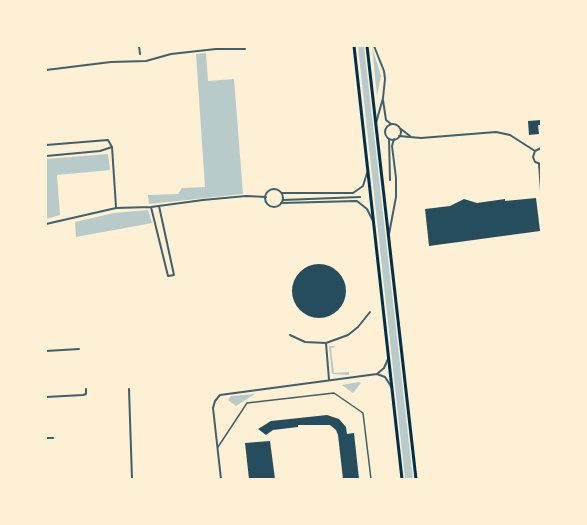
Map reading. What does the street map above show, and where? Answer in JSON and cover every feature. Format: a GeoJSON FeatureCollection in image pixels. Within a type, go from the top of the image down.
{"type":"FeatureCollection","features":[{"type":"Feature","properties":{"kind":"main road"},"geometry":{"type":"LineString","coordinates":[[354,46],[402,479]]}},
{"type":"Feature","properties":{"kind":"main road"},"geometry":{"type":"LineString","coordinates":[[367,46],[416,479]]}},
{"type":"Feature","properties":{"kind":"street"},"geometry":{"type":"LineString","coordinates":[[139,46],[140,54]]}},
{"type":"Feature","properties":{"kind":"street"},"geometry":{"type":"LineString","coordinates":[[374,46],[384,71],[385,79],[383,98],[376,124]]}},
{"type":"Feature","properties":{"kind":"street"},"geometry":{"type":"LineString","coordinates":[[46,70],[111,62],[146,61],[171,54],[216,47],[220,50],[245,49]]}},
{"type":"Feature","properties":{"kind":"street"},"geometry":{"type":"LineString","coordinates":[[383,98],[386,120],[391,124],[396,124],[411,137]]}},
{"type":"Feature","properties":{"kind":"street"},"geometry":{"type":"LineString","coordinates":[[390,180],[389,139],[385,130],[391,124]]}},
{"type":"Feature","properties":{"kind":"street"},"geometry":{"type":"LineString","coordinates":[[389,235],[396,197],[396,178],[392,146],[394,140],[399,136],[400,129]]}},
{"type":"Feature","properties":{"kind":"street"},"geometry":{"type":"LineString","coordinates":[[399,136],[421,138],[496,132],[510,136],[535,151]]}},
{"type":"Feature","properties":{"kind":"street"},"geometry":{"type":"LineString","coordinates":[[389,139],[394,140]]}},
{"type":"Feature","properties":{"kind":"street"},"geometry":{"type":"LineString","coordinates":[[46,145],[108,140],[112,147],[116,208]]}},
{"type":"Feature","properties":{"kind":"street"},"geometry":{"type":"LineString","coordinates":[[46,156],[100,151],[112,147]]}},
{"type":"Feature","properties":{"kind":"street"},"geometry":{"type":"LineString","coordinates":[[535,151],[541,148]]}},
{"type":"Feature","properties":{"kind":"street"},"geometry":{"type":"LineString","coordinates":[[535,151],[533,160],[540,164],[541,191]]}},
{"type":"Feature","properties":{"kind":"street"},"geometry":{"type":"LineString","coordinates":[[368,172],[363,186],[353,193],[282,193],[277,190],[271,190],[266,197],[267,203],[272,206],[281,204],[357,201],[367,209],[373,221]]}},
{"type":"Feature","properties":{"kind":"street"},"geometry":{"type":"LineString","coordinates":[[281,204],[283,200],[282,193]]}},
{"type":"Feature","properties":{"kind":"street"},"geometry":{"type":"LineString","coordinates":[[46,224],[116,208],[151,207],[246,196],[266,197]]}},
{"type":"Feature","properties":{"kind":"street"},"geometry":{"type":"LineString","coordinates":[[283,200],[360,197]]}},
{"type":"Feature","properties":{"kind":"street"},"geometry":{"type":"LineString","coordinates":[[151,207],[168,276],[174,275],[158,206]]}},
{"type":"Feature","properties":{"kind":"street"},"geometry":{"type":"LineString","coordinates":[[290,335],[305,342],[326,343],[348,336],[358,327],[370,312]]}},
{"type":"Feature","properties":{"kind":"street"},"geometry":{"type":"LineString","coordinates":[[326,343],[329,380]]}},
{"type":"Feature","properties":{"kind":"street"},"geometry":{"type":"LineString","coordinates":[[46,351],[78,349]]}},
{"type":"Feature","properties":{"kind":"street"},"geometry":{"type":"LineString","coordinates":[[377,374],[384,368],[388,358]]}},
{"type":"Feature","properties":{"kind":"street"},"geometry":{"type":"LineString","coordinates":[[221,479],[213,408],[215,401],[220,395],[377,374],[385,377],[392,388]]}},
{"type":"Feature","properties":{"kind":"street"},"geometry":{"type":"LineString","coordinates":[[46,397],[83,395],[86,394],[86,389]]}},
{"type":"Feature","properties":{"kind":"street"},"geometry":{"type":"LineString","coordinates":[[129,389],[132,479]]}},
{"type":"Feature","properties":{"kind":"street"},"geometry":{"type":"LineString","coordinates":[[218,448],[247,403],[334,393],[364,413],[371,479]]}},
{"type":"Feature","properties":{"kind":"street"},"geometry":{"type":"LineString","coordinates":[[46,438],[53,438]]}},
{"type":"Feature","properties":{"kind":"shaded area"},"geometry":{"type":"Polygon","coordinates":[[[358,46],[364,46],[413,479],[405,479],[358,46]]]}},
{"type":"Feature","properties":{"kind":"shaded area"},"geometry":{"type":"Polygon","coordinates":[[[372,47],[381,76],[377,96],[372,47]]]}},
{"type":"Feature","properties":{"kind":"shaded area"},"geometry":{"type":"Polygon","coordinates":[[[206,53],[208,81],[234,79],[243,194],[149,204],[148,195],[178,194],[182,188],[205,187],[196,54],[206,53]]]}},
{"type":"Feature","properties":{"kind":"shaded area"},"geometry":{"type":"Polygon","coordinates":[[[108,154],[110,170],[57,175],[60,215],[46,219],[46,159],[108,154]]]}},
{"type":"Feature","properties":{"kind":"shaded area"},"geometry":{"type":"Polygon","coordinates":[[[148,210],[152,223],[76,237],[75,222],[114,213],[148,210]]]}},
{"type":"Feature","properties":{"kind":"shaded area"},"geometry":{"type":"Polygon","coordinates":[[[329,346],[335,346],[331,348],[334,373],[349,372],[349,375],[332,374],[329,346]]]}},
{"type":"Feature","properties":{"kind":"shaded area"},"geometry":{"type":"Polygon","coordinates":[[[359,382],[361,383],[353,393],[342,385],[359,382]]]}},
{"type":"Feature","properties":{"kind":"shaded area"},"geometry":{"type":"Polygon","coordinates":[[[255,394],[236,406],[228,400],[231,396],[255,394]]]}},
{"type":"Feature","properties":{"kind":"building"},"geometry":{"type":"Polygon","coordinates":[[[541,120],[541,125],[538,125],[539,134],[529,135],[528,121],[541,120]]]}},
{"type":"Feature","properties":{"kind":"building"},"geometry":{"type":"Polygon","coordinates":[[[536,198],[540,231],[429,246],[425,209],[450,206],[464,199],[477,203],[505,199],[505,201],[536,198]]]}},
{"type":"Feature","properties":{"kind":"building"},"geometry":{"type":"Polygon","coordinates":[[[314,264],[324,264],[334,268],[342,276],[346,286],[346,296],[342,306],[334,314],[324,318],[314,318],[304,314],[296,306],[292,296],[292,286],[296,276],[304,268],[314,264]]]}},
{"type":"Feature","properties":{"kind":"building"},"geometry":{"type":"Polygon","coordinates":[[[327,415],[339,419],[346,427],[347,434],[354,433],[359,479],[343,479],[338,435],[336,430],[330,425],[298,425],[298,427],[273,430],[266,435],[258,429],[271,421],[327,415]]]}},
{"type":"Feature","properties":{"kind":"building"},"geometry":{"type":"Polygon","coordinates":[[[270,441],[275,479],[249,479],[245,443],[270,441]]]}}]}
